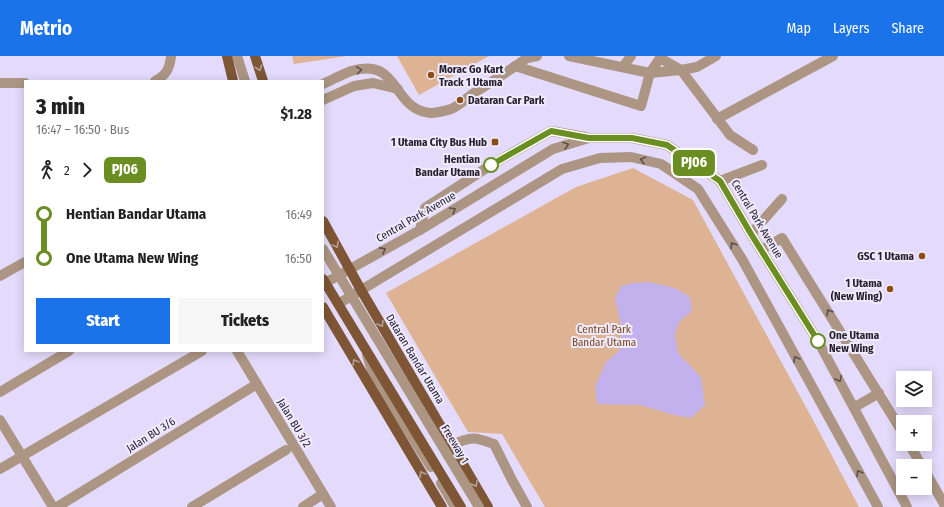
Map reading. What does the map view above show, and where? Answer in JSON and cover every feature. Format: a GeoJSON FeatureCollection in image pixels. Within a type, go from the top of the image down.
{"type":"FeatureCollection","features":[{"type":"Feature","properties":{"kind":"main road"},"geometry":{"type":"LineString","coordinates":[[227,56],[233,80]]}},
{"type":"Feature","properties":{"kind":"main road"},"geometry":{"type":"LineString","coordinates":[[255,56],[263,80]]}},
{"type":"Feature","properties":{"kind":"main road","name":"Dataran Bandar Utama"},"geometry":{"type":"LineString","coordinates":[[324,223],[349,270],[488,507]]}},
{"type":"Feature","properties":{"kind":"main road"},"geometry":{"type":"LineString","coordinates":[[324,281],[461,507]]}},
{"type":"Feature","properties":{"kind":"main road"},"geometry":{"type":"LineString","coordinates":[[324,309],[442,507]]}},
{"type":"Feature","properties":{"kind":"street"},"geometry":{"type":"LineString","coordinates":[[156,80],[166,73],[171,64],[171,56]]}},
{"type":"Feature","properties":{"kind":"street"},"geometry":{"type":"LineString","coordinates":[[237,56],[246,80]]}},
{"type":"Feature","properties":{"kind":"street"},"geometry":{"type":"LineString","coordinates":[[324,84],[352,71],[375,69],[386,74],[406,102],[416,110],[431,113],[451,109],[515,66],[528,58],[537,56]]}},
{"type":"Feature","properties":{"kind":"street"},"geometry":{"type":"LineString","coordinates":[[569,56],[650,73],[697,67],[716,56]]}},
{"type":"Feature","properties":{"kind":"street"},"geometry":{"type":"LineString","coordinates":[[623,67],[631,56]]}},
{"type":"Feature","properties":{"kind":"street"},"geometry":{"type":"LineString","coordinates":[[717,119],[833,56]]}},
{"type":"Feature","properties":{"kind":"street"},"geometry":{"type":"LineString","coordinates":[[515,66],[641,106],[650,73],[660,57],[681,70],[730,135],[753,150]]}},
{"type":"Feature","properties":{"kind":"street"},"geometry":{"type":"LineString","coordinates":[[0,83],[24,83]]}},
{"type":"Feature","properties":{"kind":"street"},"geometry":{"type":"LineString","coordinates":[[324,100],[354,86],[373,83],[398,89]]}},
{"type":"Feature","properties":{"kind":"street"},"geometry":{"type":"LineString","coordinates":[[420,230],[425,208],[491,165],[551,131],[589,138]]}},
{"type":"Feature","properties":{"kind":"street","name":"Central Park Avenue"},"geometry":{"type":"LineString","coordinates":[[324,281],[349,270],[420,230],[553,149],[589,138],[632,138],[667,145],[720,181],[751,234],[818,341],[855,407],[907,507]]}},
{"type":"Feature","properties":{"kind":"street"},"geometry":{"type":"LineString","coordinates":[[338,304],[562,169],[600,158],[630,157],[661,164],[698,189],[742,259],[878,507]]}},
{"type":"Feature","properties":{"kind":"street"},"geometry":{"type":"LineString","coordinates":[[720,181],[762,165]]}},
{"type":"Feature","properties":{"kind":"street"},"geometry":{"type":"LineString","coordinates":[[751,234],[782,199]]}},
{"type":"Feature","properties":{"kind":"street"},"geometry":{"type":"LineString","coordinates":[[761,250],[782,238],[896,421]]}},
{"type":"Feature","properties":{"kind":"street","name":"Freeway 1"},"geometry":{"type":"LineString","coordinates":[[324,251],[479,507]]}},
{"type":"Feature","properties":{"kind":"street"},"geometry":{"type":"LineString","coordinates":[[0,276],[24,263]]}},
{"type":"Feature","properties":{"kind":"street"},"geometry":{"type":"LineString","coordinates":[[365,350],[373,374],[455,507]]}},
{"type":"Feature","properties":{"kind":"street"},"geometry":{"type":"LineString","coordinates":[[0,392],[67,352]]}},
{"type":"Feature","properties":{"kind":"street"},"geometry":{"type":"LineString","coordinates":[[0,469],[200,352]]}},
{"type":"Feature","properties":{"kind":"street","name":"Jalan BU 3/2"},"geometry":{"type":"LineString","coordinates":[[238,352],[330,507]]}},
{"type":"Feature","properties":{"kind":"street","name":"Jalan BU 3/6"},"geometry":{"type":"LineString","coordinates":[[57,507],[257,384]]}},
{"type":"Feature","properties":{"kind":"street"},"geometry":{"type":"LineString","coordinates":[[855,407],[879,393]]}},
{"type":"Feature","properties":{"kind":"street"},"geometry":{"type":"LineString","coordinates":[[0,420],[53,507]]}},
{"type":"Feature","properties":{"kind":"street"},"geometry":{"type":"LineString","coordinates":[[452,445],[467,438],[482,440],[494,444],[512,480],[528,507]]}},
{"type":"Feature","properties":{"kind":"street"},"geometry":{"type":"LineString","coordinates":[[192,507],[286,450]]}},
{"type":"Feature","properties":{"kind":"street"},"geometry":{"type":"LineString","coordinates":[[932,483],[944,504]]}},
{"type":"Feature","properties":{"kind":"street"},"geometry":{"type":"LineString","coordinates":[[303,507],[323,494]]}},
{"type":"Feature","properties":{"kind":"green space"},"geometry":{"type":"Polygon","coordinates":[[[292,56],[347,56],[294,64],[292,56]]]}},
{"type":"Feature","properties":{"kind":"green space","name":"Morac Go Kart Track 1 Utama"},"geometry":{"type":"Polygon","coordinates":[[[397,56],[489,56],[419,95],[397,56]]]}},
{"type":"Feature","properties":{"kind":"green space","name":"Central Park Bandar Utama"},"geometry":{"type":"Polygon","coordinates":[[[633,168],[693,200],[859,507],[545,507],[502,434],[468,432],[386,293],[576,187],[633,168]]]}},
{"type":"Feature","properties":{"kind":"shaded area"},"geometry":{"type":"Polygon","coordinates":[[[649,282],[675,288],[690,297],[692,311],[679,322],[675,334],[678,353],[701,377],[705,405],[691,418],[674,415],[640,405],[597,404],[595,387],[606,362],[619,351],[622,329],[615,298],[621,286],[633,283],[649,282]]]}},
{"type":"Feature","properties":{"kind":"bus line","name":"PJ06"},"geometry":{"type":"LineString","coordinates":[[491,165],[551,131],[589,138],[632,138],[667,145],[720,181],[751,234],[818,341]]}},
{"type":"Feature","properties":{"kind":"place","name":"Morac Go Kart Track 1 Utama"},"geometry":{"type":"Point","coordinates":[431,75]}},
{"type":"Feature","properties":{"kind":"place","name":"Dataran Car Park"},"geometry":{"type":"Point","coordinates":[460,100]}},
{"type":"Feature","properties":{"kind":"place","name":"1 Utama City Bus Hub"},"geometry":{"type":"Point","coordinates":[495,142]}},
{"type":"Feature","properties":{"kind":"place","name":"Hentian Bandar Utama"},"geometry":{"type":"Point","coordinates":[491,165]}},
{"type":"Feature","properties":{"kind":"place","name":"GSC 1 Utama"},"geometry":{"type":"Point","coordinates":[922,256]}},
{"type":"Feature","properties":{"kind":"place","name":"1 Utama (New Wing)"},"geometry":{"type":"Point","coordinates":[890,289]}},
{"type":"Feature","properties":{"kind":"place","name":"One Utama New Wing"},"geometry":{"type":"Point","coordinates":[818,341]}}]}
